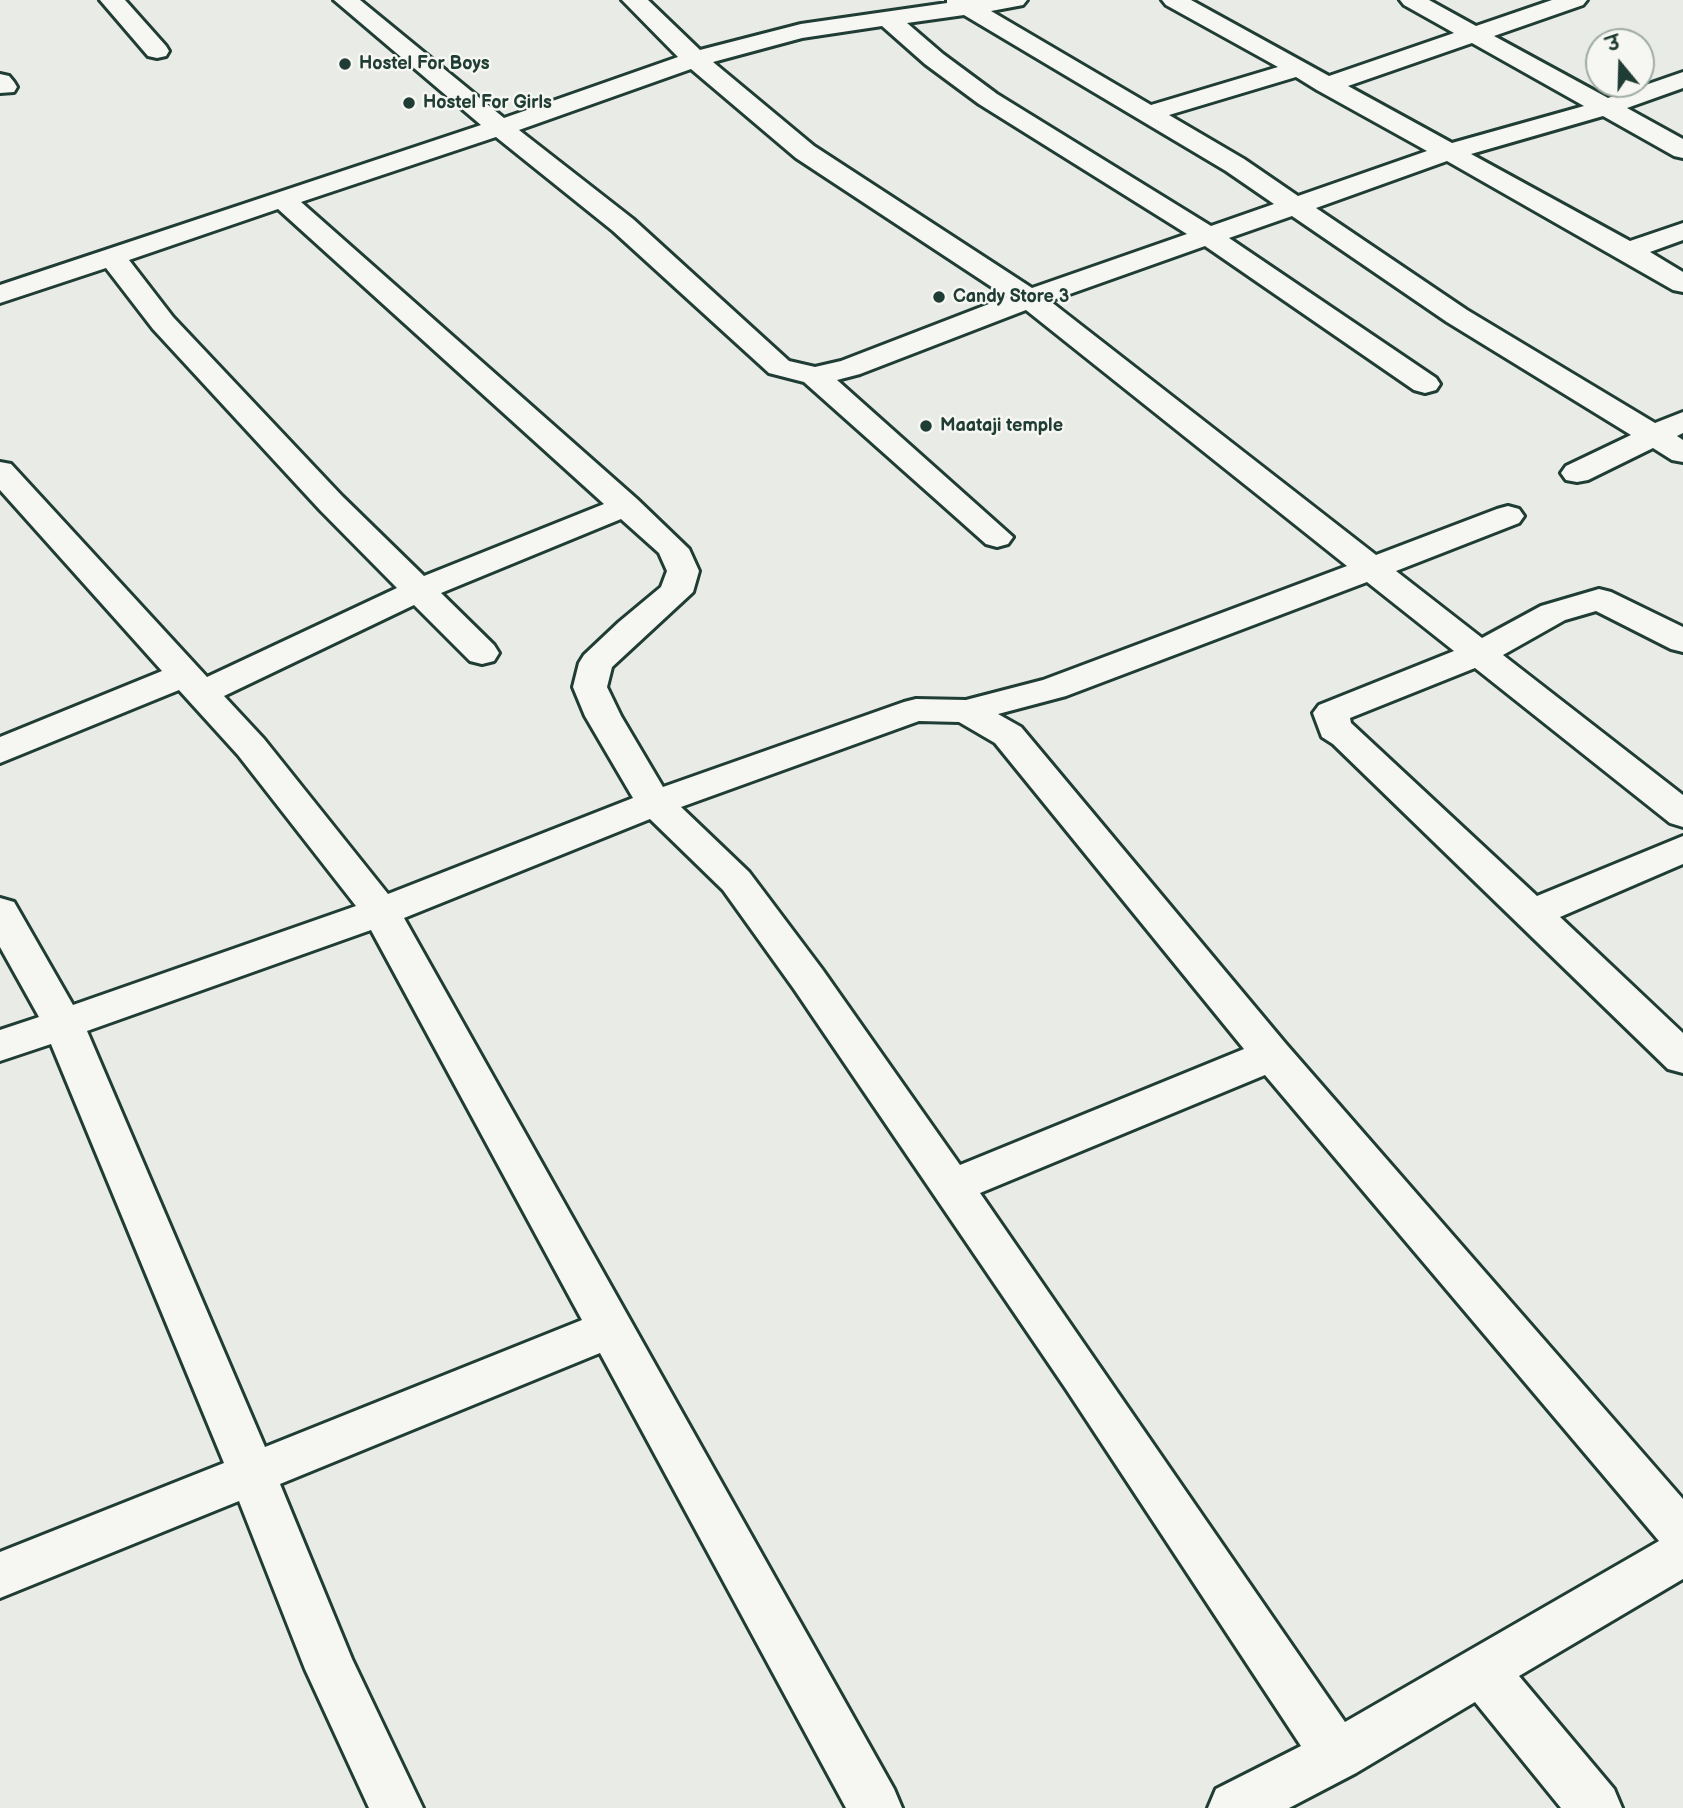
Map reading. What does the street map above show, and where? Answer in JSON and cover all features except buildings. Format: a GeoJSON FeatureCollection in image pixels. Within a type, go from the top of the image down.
{"type":"FeatureCollection","features":[{"type":"Feature","properties":{"kind":"street"},"geometry":{"type":"LineString","coordinates":[[112,0],[157,51]]}},
{"type":"Feature","properties":{"kind":"street"},"geometry":{"type":"LineString","coordinates":[[346,0],[500,128],[623,225],[779,367],[815,376],[850,368],[1029,299],[1448,152],[1604,108],[1682,80]]}},
{"type":"Feature","properties":{"kind":"street"},"geometry":{"type":"LineString","coordinates":[[634,0],[695,59],[804,152],[1029,299],[1683,814]]}},
{"type":"Feature","properties":{"kind":"street"},"geometry":{"type":"LineString","coordinates":[[0,294],[460,139],[500,128],[695,59],[801,31],[961,4],[1015,0]]}},
{"type":"Feature","properties":{"kind":"street"},"geometry":{"type":"LineString","coordinates":[[1174,0],[1683,284]]}},
{"type":"Feature","properties":{"kind":"street"},"geometry":{"type":"LineString","coordinates":[[1412,0],[1683,150]]}},
{"type":"Feature","properties":{"kind":"street"},"geometry":{"type":"LineString","coordinates":[[1326,85],[1575,0]]}},
{"type":"Feature","properties":{"kind":"street"},"geometry":{"type":"LineString","coordinates":[[961,4],[1296,206],[1457,316],[1683,453]]}},
{"type":"Feature","properties":{"kind":"street"},"geometry":{"type":"LineString","coordinates":[[887,18],[934,60],[988,99],[1208,236],[1425,384]]}},
{"type":"Feature","properties":{"kind":"street"},"geometry":{"type":"LineString","coordinates":[[1147,114],[1298,69]]}},
{"type":"Feature","properties":{"kind":"street"},"geometry":{"type":"LineString","coordinates":[[284,200],[673,549],[682,571],[676,592],[631,629],[596,663],[590,687],[603,716],[655,803],[736,881],[808,979],[1082,1375],[1336,1755]]}},
{"type":"Feature","properties":{"kind":"street"},"geometry":{"type":"LineString","coordinates":[[1628,251],[1683,231]]}},
{"type":"Feature","properties":{"kind":"street"},"geometry":{"type":"LineString","coordinates":[[112,257],[163,323],[331,503],[482,653]]}},
{"type":"Feature","properties":{"kind":"street"},"geometry":{"type":"LineString","coordinates":[[815,376],[997,537]]}},
{"type":"Feature","properties":{"kind":"street"},"geometry":{"type":"LineString","coordinates":[[1577,473],[1683,421]]}},
{"type":"Feature","properties":{"kind":"street"},"geometry":{"type":"LineString","coordinates":[[0,471],[251,747],[381,912],[875,1808]]}},
{"type":"Feature","properties":{"kind":"street"},"geometry":{"type":"LineString","coordinates":[[0,751],[194,683],[626,506]]}},
{"type":"Feature","properties":{"kind":"street"},"geometry":{"type":"LineString","coordinates":[[0,1046],[381,912],[655,803],[916,710],[966,711],[1054,688],[1371,570],[1507,516]]}},
{"type":"Feature","properties":{"kind":"street"},"geometry":{"type":"LineString","coordinates":[[1683,641],[1599,599],[1553,613],[1478,654],[1331,713],[1335,729],[1346,736],[1683,1058]]}},
{"type":"Feature","properties":{"kind":"street"},"geometry":{"type":"LineString","coordinates":[[966,711],[1008,735],[1272,1055],[1683,1534]]}},
{"type":"Feature","properties":{"kind":"street"},"geometry":{"type":"LineString","coordinates":[[1532,914],[1683,849]]}},
{"type":"Feature","properties":{"kind":"street"},"geometry":{"type":"LineString","coordinates":[[0,912],[63,1023],[252,1473],[331,1669],[396,1808]]}},
{"type":"Feature","properties":{"kind":"street"},"geometry":{"type":"LineString","coordinates":[[950,1187],[1272,1055]]}},
{"type":"Feature","properties":{"kind":"street"},"geometry":{"type":"LineString","coordinates":[[0,1575],[610,1329]]}},
{"type":"Feature","properties":{"kind":"street"},"geometry":{"type":"LineString","coordinates":[[1235,1808],[1336,1755],[1683,1553]]}},
{"type":"Feature","properties":{"kind":"street"},"geometry":{"type":"LineString","coordinates":[[1481,1670],[1595,1808]]}},
{"type":"Feature","properties":{"kind":"place","name":"Hostel For Boys"},"geometry":{"type":"Point","coordinates":[345,64]}},
{"type":"Feature","properties":{"kind":"place","name":"Hostel For Girls"},"geometry":{"type":"Point","coordinates":[409,103]}},
{"type":"Feature","properties":{"kind":"place","name":"Candy Store 3"},"geometry":{"type":"Point","coordinates":[939,297]}},
{"type":"Feature","properties":{"kind":"place","name":"Maataji temple"},"geometry":{"type":"Point","coordinates":[926,426]}}]}
